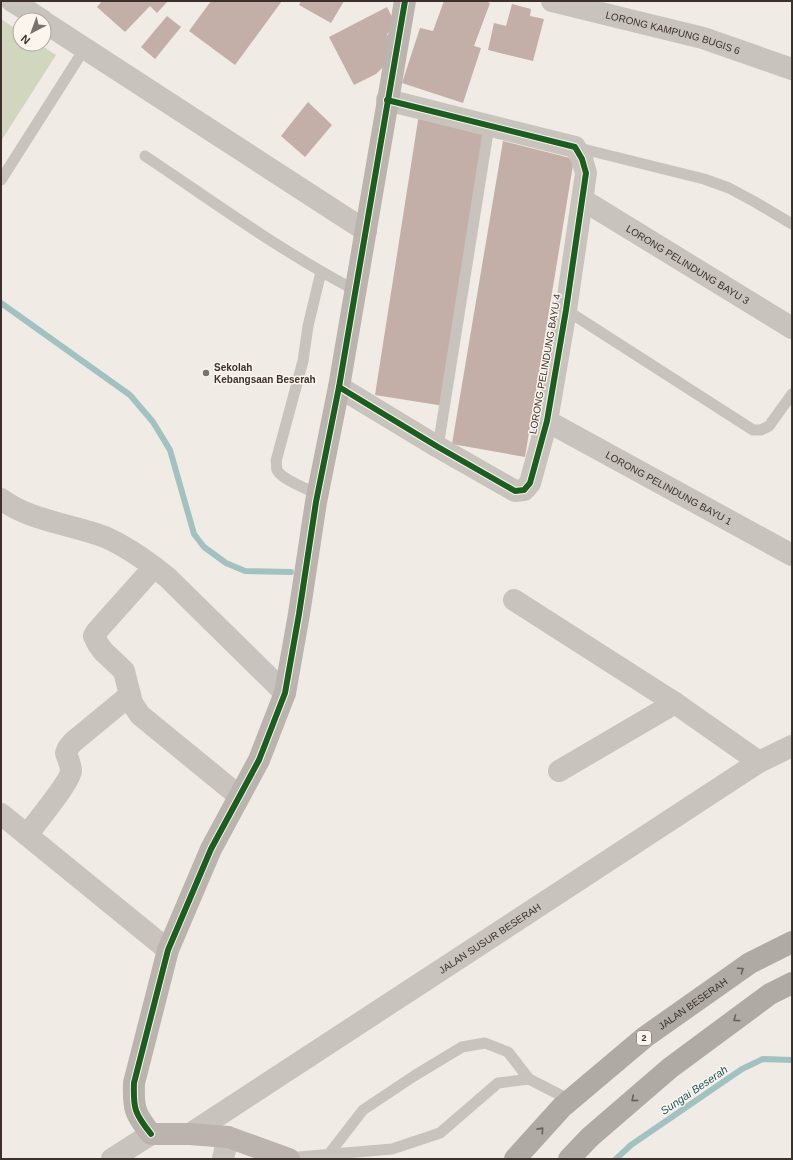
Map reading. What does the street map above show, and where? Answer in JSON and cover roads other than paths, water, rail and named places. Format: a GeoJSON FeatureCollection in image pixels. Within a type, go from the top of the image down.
{"type":"FeatureCollection","features":[{"type":"Feature","properties":{"kind":"highway","name":"JALAN BESERAH"},"geometry":{"type":"LineString","coordinates":[[516,1159],[562,1107],[645,1037],[750,963],[792,942]]}},
{"type":"Feature","properties":{"kind":"highway"},"geometry":{"type":"LineString","coordinates":[[569,1159],[590,1137],[670,1068],[770,994],[790,988]]}},
{"type":"Feature","properties":{"kind":"street"},"geometry":{"type":"LineString","coordinates":[[12,1],[29,12]]}},
{"type":"Feature","properties":{"kind":"street"},"geometry":{"type":"LineString","coordinates":[[151,1134],[138,1118],[134,1100],[134,1083],[168,950],[212,850],[259,760],[285,693],[299,614],[317,494],[339,387],[405,1]]}},
{"type":"Feature","properties":{"kind":"street","name":"LORONG KAMPUNG BUGIS 6"},"geometry":{"type":"LineString","coordinates":[[552,1],[703,38],[792,69]]}},
{"type":"Feature","properties":{"kind":"street"},"geometry":{"type":"LineString","coordinates":[[52,27],[366,231]]}},
{"type":"Feature","properties":{"kind":"street"},"geometry":{"type":"LineString","coordinates":[[387,100],[575,147]]}},
{"type":"Feature","properties":{"kind":"street","name":"LORONG PELINDUNG BAYU 4"},"geometry":{"type":"LineString","coordinates":[[339,387],[438,448],[514,491],[524,490],[530,483],[547,420],[583,200],[586,173],[582,159],[575,147]]}},
{"type":"Feature","properties":{"kind":"street","name":"LORONG PELINDUNG BAYU 3"},"geometry":{"type":"LineString","coordinates":[[583,200],[792,328]]}},
{"type":"Feature","properties":{"kind":"street","name":"LORONG PELINDUNG BAYU 1"},"geometry":{"type":"LineString","coordinates":[[547,420],[792,555]]}},
{"type":"Feature","properties":{"kind":"street"},"geometry":{"type":"LineString","coordinates":[[1,498],[17,509],[30,514],[103,537],[124,546],[146,560],[166,577],[285,693]]}},
{"type":"Feature","properties":{"kind":"street"},"geometry":{"type":"LineString","coordinates":[[154,567],[94,636],[103,651],[124,671],[132,703],[140,714],[239,796]]}},
{"type":"Feature","properties":{"kind":"street"},"geometry":{"type":"LineString","coordinates":[[514,600],[675,703],[759,762]]}},
{"type":"Feature","properties":{"kind":"street"},"geometry":{"type":"LineString","coordinates":[[27,836],[65,784],[71,773],[70,762],[66,753],[68,748],[73,742],[130,695]]}},
{"type":"Feature","properties":{"kind":"street"},"geometry":{"type":"LineString","coordinates":[[559,771],[675,703]]}},
{"type":"Feature","properties":{"kind":"street","name":"JALAN SUSUR BESERAH"},"geometry":{"type":"LineString","coordinates":[[190,1134],[759,762],[792,746]]}},
{"type":"Feature","properties":{"kind":"street"},"geometry":{"type":"LineString","coordinates":[[1,814],[168,950]]}},
{"type":"Feature","properties":{"kind":"street"},"geometry":{"type":"LineString","coordinates":[[112,1159],[151,1134],[190,1134],[228,1137],[288,1158]]}},
{"type":"Feature","properties":{"kind":"street"},"geometry":{"type":"LineString","coordinates":[[223,1159],[228,1137]]}},
{"type":"Feature","properties":{"kind":"lane"},"geometry":{"type":"LineString","coordinates":[[1,180],[85,48]]}},
{"type":"Feature","properties":{"kind":"lane"},"geometry":{"type":"LineString","coordinates":[[438,448],[489,126]]}},
{"type":"Feature","properties":{"kind":"lane"},"geometry":{"type":"LineString","coordinates":[[575,147],[704,179],[736,192],[792,224]]}},
{"type":"Feature","properties":{"kind":"lane"},"geometry":{"type":"LineString","coordinates":[[145,156],[283,248],[321,272],[355,290]]}},
{"type":"Feature","properties":{"kind":"lane"},"geometry":{"type":"LineString","coordinates":[[317,494],[280,474],[277,470],[276,461],[304,361],[308,326],[321,272]]}},
{"type":"Feature","properties":{"kind":"lane"},"geometry":{"type":"LineString","coordinates":[[566,310],[753,430],[761,430],[769,426],[792,394]]}},
{"type":"Feature","properties":{"kind":"lane"},"geometry":{"type":"LineString","coordinates":[[329,1154],[363,1110],[414,1076],[462,1047],[485,1043],[508,1052],[529,1079],[570,1100]]}},
{"type":"Feature","properties":{"kind":"lane"},"geometry":{"type":"LineString","coordinates":[[288,1158],[392,1149],[440,1133],[498,1084],[529,1079]]}},
{"type":"Feature","properties":{"kind":"waterway"},"geometry":{"type":"LineString","coordinates":[[1,303],[130,395],[153,422],[170,450],[194,534],[204,547],[226,563],[245,571],[291,572]]}},
{"type":"Feature","properties":{"kind":"waterway","name":"Sungai Beserah"},"geometry":{"type":"LineString","coordinates":[[616,1159],[631,1145],[742,1069],[763,1059],[792,1060]]}},
{"type":"Feature","properties":{"kind":"place","name":"Sekolah Kebangsaan Beserah"},"geometry":{"type":"Point","coordinates":[206,373]}}]}
